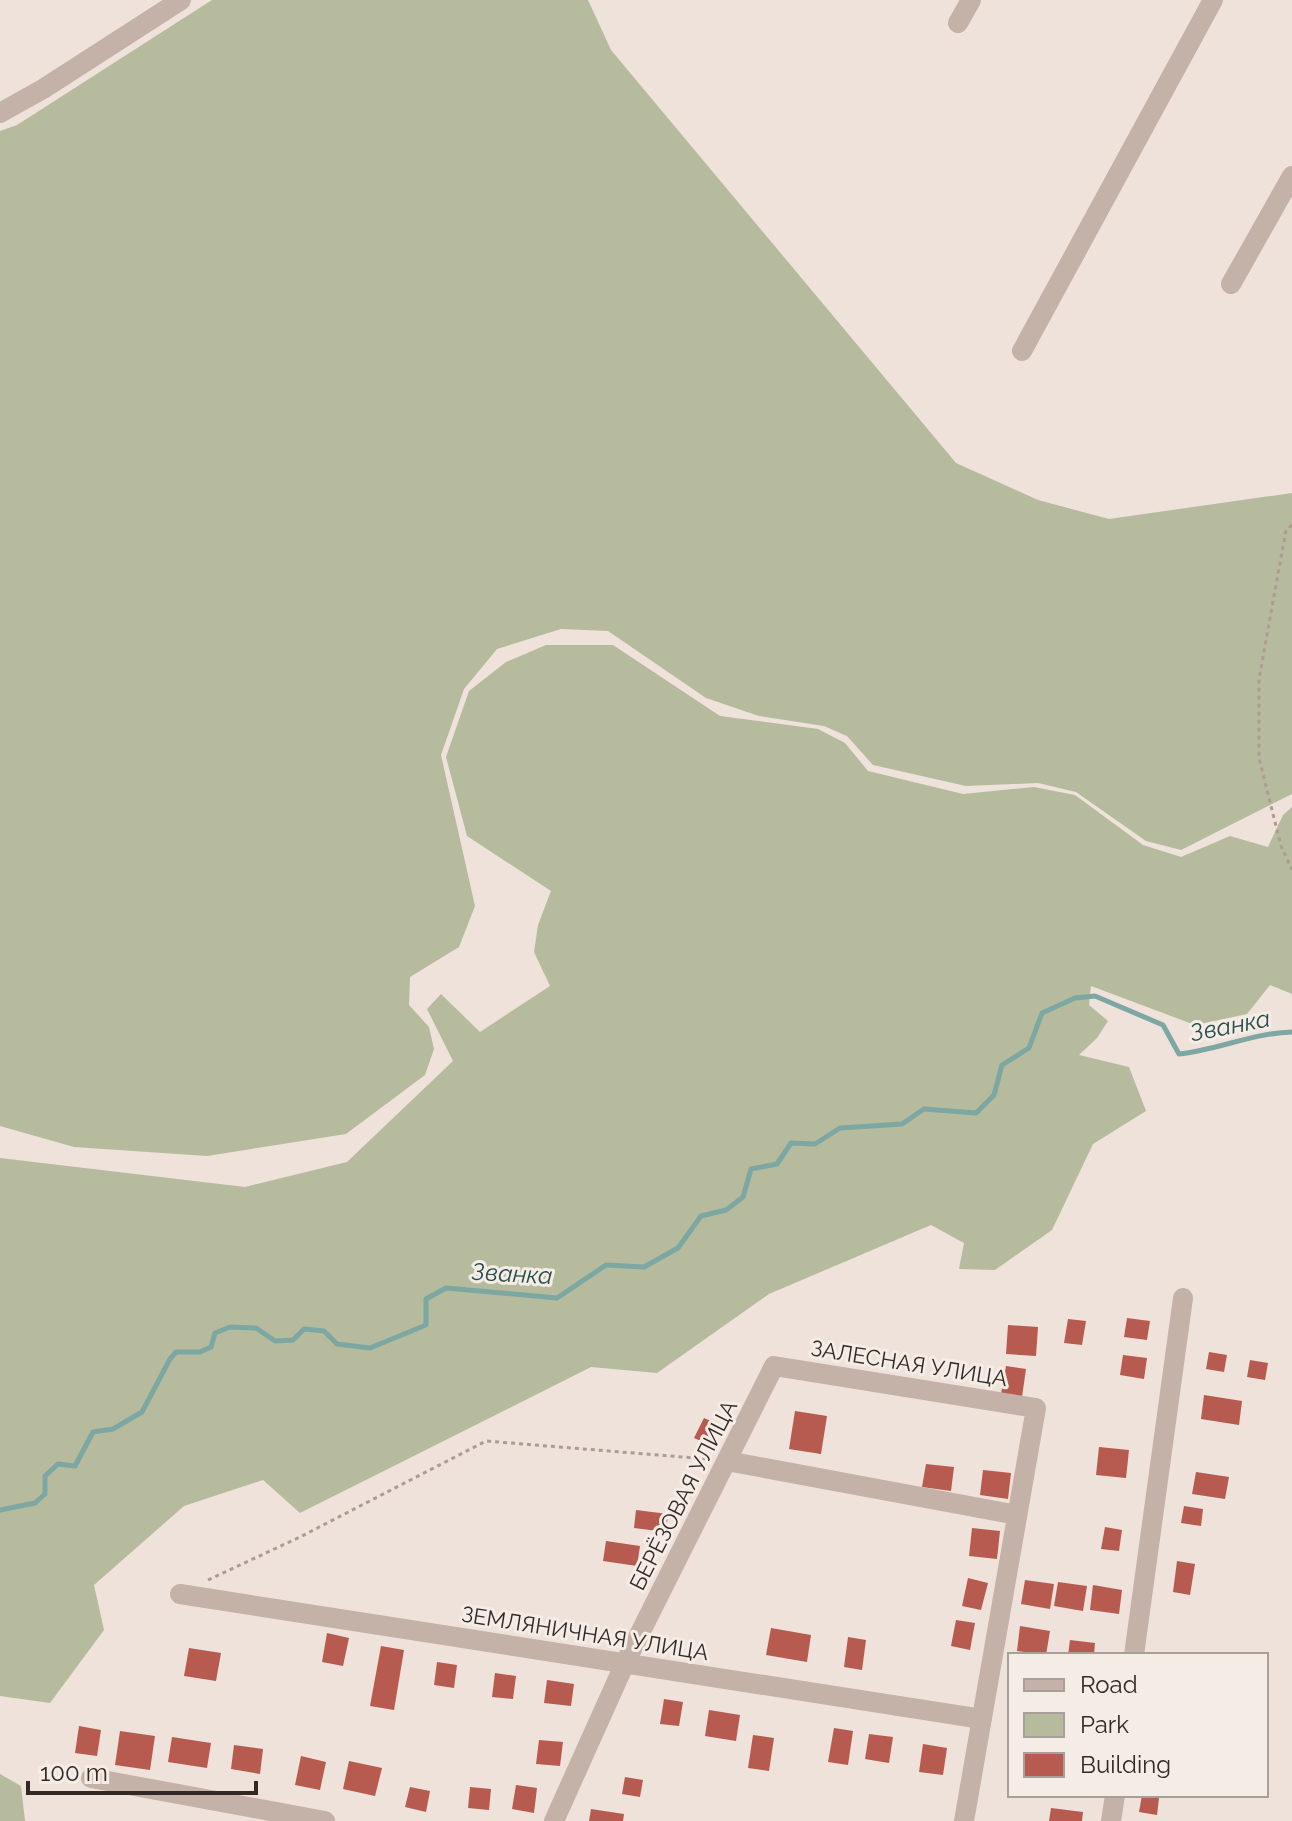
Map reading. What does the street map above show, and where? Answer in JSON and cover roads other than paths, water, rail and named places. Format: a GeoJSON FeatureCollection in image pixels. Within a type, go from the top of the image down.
{"type":"FeatureCollection","features":[{"type":"Feature","properties":{"kind":"street"},"geometry":{"type":"LineString","coordinates":[[0,113],[43,89],[181,0]]}},
{"type":"Feature","properties":{"kind":"street"},"geometry":{"type":"LineString","coordinates":[[958,23],[971,0]]}},
{"type":"Feature","properties":{"kind":"street"},"geometry":{"type":"LineString","coordinates":[[1022,351],[1213,0]]}},
{"type":"Feature","properties":{"kind":"street"},"geometry":{"type":"LineString","coordinates":[[1231,284],[1292,176]]}},
{"type":"Feature","properties":{"kind":"street"},"geometry":{"type":"LineString","coordinates":[[1134,1653],[1183,1298]]}},
{"type":"Feature","properties":{"kind":"street","name":"ЗАЛЕСНАЯ УЛИЦА"},"geometry":{"type":"LineString","coordinates":[[774,1366],[1036,1408],[1017,1515]]}},
{"type":"Feature","properties":{"kind":"street","name":"БЕРЁЗОВАЯ УЛИЦА"},"geometry":{"type":"LineString","coordinates":[[554,1821],[625,1663],[774,1366]]}},
{"type":"Feature","properties":{"kind":"street"},"geometry":{"type":"LineString","coordinates":[[727,1461],[1017,1515],[964,1821]]}},
{"type":"Feature","properties":{"kind":"street","name":"ЗЕМЛЯНИЧНАЯ УЛИЦА"},"geometry":{"type":"LineString","coordinates":[[180,1594],[982,1719]]}},
{"type":"Feature","properties":{"kind":"street"},"geometry":{"type":"LineString","coordinates":[[91,1778],[325,1821]]}},
{"type":"Feature","properties":{"kind":"street"},"geometry":{"type":"LineString","coordinates":[[1111,1821],[1115,1797]]}},
{"type":"Feature","properties":{"kind":"waterway","name":"Званка"},"geometry":{"type":"LineString","coordinates":[[0,1510],[35,1503],[45,1494],[45,1476],[58,1464],[75,1466],[93,1432],[113,1429],[142,1412],[176,1352],[200,1352],[211,1347],[215,1333],[230,1327],[256,1328],[275,1341],[293,1340],[304,1329],[324,1331],[337,1344],[370,1348],[426,1325],[426,1299],[446,1288],[557,1298],[606,1265],[644,1267],[678,1248],[701,1216],[726,1210],[743,1197],[751,1169],[777,1164],[791,1143],[815,1144],[840,1128],[902,1124],[924,1109],[976,1113],[994,1095],[1002,1065],[1029,1048],[1042,1013],[1075,998],[1095,996],[1163,1025],[1179,1054],[1263,1035],[1292,1032]]}}]}
